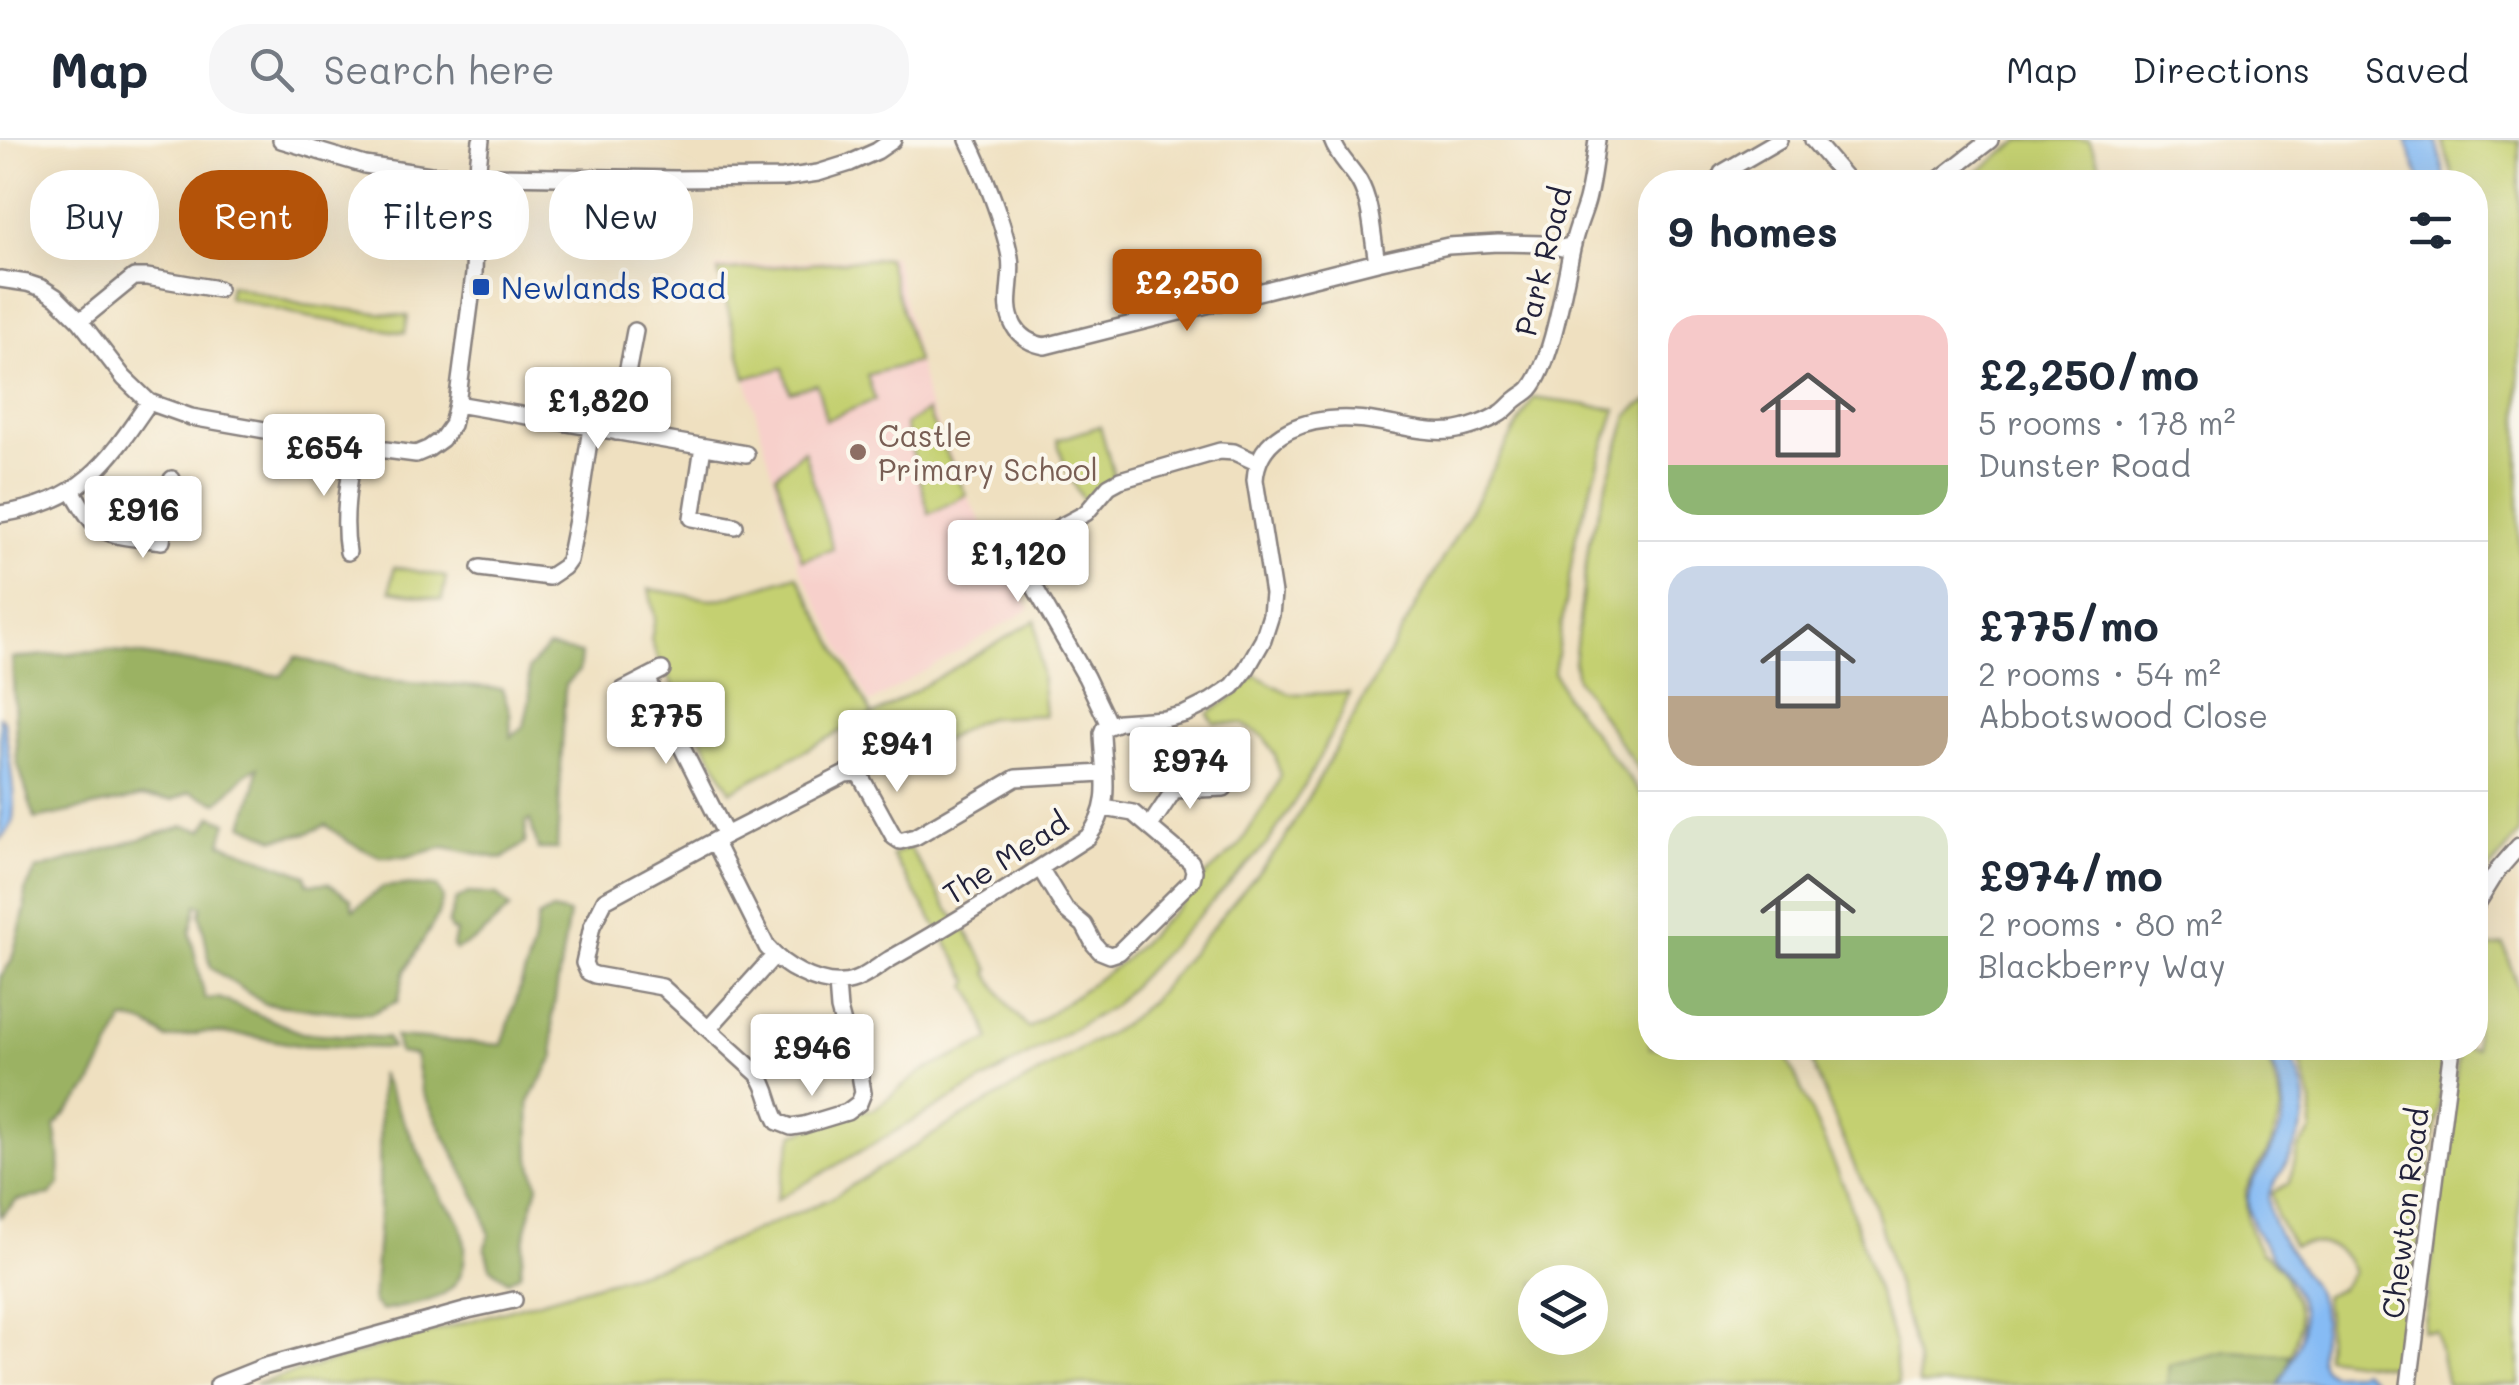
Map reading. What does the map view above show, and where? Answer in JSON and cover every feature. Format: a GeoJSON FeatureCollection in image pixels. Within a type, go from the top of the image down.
{"type":"FeatureCollection","features":[{"type":"Feature","properties":{"kind":"street"},"geometry":{"type":"LineString","coordinates":[[282,140],[328,156],[390,170]]}},
{"type":"Feature","properties":{"kind":"street"},"geometry":{"type":"LineString","coordinates":[[478,170],[481,140]]}},
{"type":"Feature","properties":{"kind":"street"},"geometry":{"type":"LineString","coordinates":[[529,177],[783,178],[850,163],[893,140]]}},
{"type":"Feature","properties":{"kind":"street"},"geometry":{"type":"LineString","coordinates":[[968,140],[1010,259],[1008,302],[1012,324],[1035,345],[1057,344],[1448,246],[1573,245]]}},
{"type":"Feature","properties":{"kind":"street"},"geometry":{"type":"LineString","coordinates":[[1332,140],[1361,184],[1376,262]]}},
{"type":"Feature","properties":{"kind":"street","name":"Park Road"},"geometry":{"type":"LineString","coordinates":[[1256,462],[1278,436],[1320,421],[1352,419],[1452,430],[1476,425],[1500,413],[1528,391],[1541,372],[1571,263],[1588,198],[1597,140]]}},
{"type":"Feature","properties":{"kind":"street"},"geometry":{"type":"LineString","coordinates":[[1727,170],[1779,140]]}},
{"type":"Feature","properties":{"kind":"street"},"geometry":{"type":"LineString","coordinates":[[1814,140],[1839,170]]}},
{"type":"Feature","properties":{"kind":"street"},"geometry":{"type":"LineString","coordinates":[[1951,170],[1990,140]]}},
{"type":"Feature","properties":{"kind":"street"},"geometry":{"type":"LineString","coordinates":[[0,279],[42,288],[56,297],[149,402],[191,417],[416,454],[442,439],[452,425],[474,260]]}},
{"type":"Feature","properties":{"kind":"street"},"geometry":{"type":"LineString","coordinates":[[80,322],[134,277],[218,289]]}},
{"type":"Feature","properties":{"kind":"street"},"geometry":{"type":"LineString","coordinates":[[616,432],[635,330]]}},
{"type":"Feature","properties":{"kind":"street"},"geometry":{"type":"LineString","coordinates":[[0,514],[52,501],[94,474],[113,455],[149,402]]}},
{"type":"Feature","properties":{"kind":"street"},"geometry":{"type":"LineString","coordinates":[[457,404],[746,454]]}},
{"type":"Feature","properties":{"kind":"street"},"geometry":{"type":"LineString","coordinates":[[480,568],[549,577],[564,567],[574,533],[591,428]]}},
{"type":"Feature","properties":{"kind":"street"},"geometry":{"type":"LineString","coordinates":[[348,552],[346,502],[355,446]]}},
{"type":"Feature","properties":{"kind":"street"},"geometry":{"type":"LineString","coordinates":[[703,447],[692,518],[734,526]]}},
{"type":"Feature","properties":{"kind":"street"},"geometry":{"type":"LineString","coordinates":[[1220,451],[1234,452],[1256,462],[1255,480],[1273,594],[1263,640],[1233,686],[1212,701],[1164,719],[1108,725],[1086,677],[1019,560],[1022,547],[1086,513],[1120,480],[1220,451]]}},
{"type":"Feature","properties":{"kind":"street"},"geometry":{"type":"LineString","coordinates":[[72,490],[100,529],[162,541],[172,479]]}},
{"type":"Feature","properties":{"kind":"street"},"geometry":{"type":"LineString","coordinates":[[624,690],[654,674],[720,838],[767,947],[774,956],[820,980],[837,984],[838,1009],[854,1045],[862,1093],[859,1103],[847,1112],[792,1127],[778,1122],[758,1074],[662,987],[588,972],[584,964],[592,926],[605,900],[720,838],[845,774],[862,777],[894,837],[900,841],[915,837],[1016,778],[1103,773]]}},
{"type":"Feature","properties":{"kind":"street","name":"The Mead"},"geometry":{"type":"LineString","coordinates":[[837,984],[866,974],[1088,837],[1100,822],[1104,808],[1102,733],[1108,725]]}},
{"type":"Feature","properties":{"kind":"street"},"geometry":{"type":"LineString","coordinates":[[1150,826],[1174,790],[1224,788]]}},
{"type":"Feature","properties":{"kind":"street"},"geometry":{"type":"LineString","coordinates":[[1040,868],[1065,909],[1084,925],[1100,951],[1110,955],[1120,952],[1192,880],[1192,862],[1133,813],[1104,808]]}},
{"type":"Feature","properties":{"kind":"street"},"geometry":{"type":"LineString","coordinates":[[2488,886],[2519,846]]}},
{"type":"Feature","properties":{"kind":"street"},"geometry":{"type":"LineString","coordinates":[[709,1028],[774,956]]}},
{"type":"Feature","properties":{"kind":"street","name":"Chewton Road"},"geometry":{"type":"LineString","coordinates":[[2410,1385],[2451,1060]]}},
{"type":"Feature","properties":{"kind":"street"},"geometry":{"type":"LineString","coordinates":[[218,1385],[298,1357],[514,1300]]}},
{"type":"Feature","properties":{"kind":"shaded area","name":"Castle Primary School"},"geometry":{"type":"Polygon","coordinates":[[[894,256],[928,403],[970,501],[1030,609],[870,703],[799,567],[715,267],[894,256]]]}},
{"type":"Feature","properties":{"kind":"green space"},"geometry":{"type":"Polygon","coordinates":[[[2021,140],[2089,140],[2102,170],[1981,170],[2021,140]]]}},
{"type":"Feature","properties":{"kind":"green space"},"geometry":{"type":"Polygon","coordinates":[[[2442,140],[2519,140],[2519,834],[2488,872],[2488,170],[2451,170],[2442,140]]]}},
{"type":"Feature","properties":{"kind":"green space"},"geometry":{"type":"Polygon","coordinates":[[[887,258],[917,362],[867,375],[875,400],[826,420],[817,384],[790,392],[783,368],[746,378],[718,271],[887,258]]]}},
{"type":"Feature","properties":{"kind":"green space"},"geometry":{"type":"Polygon","coordinates":[[[230,285],[303,305],[408,316],[405,333],[307,317],[228,297],[230,285]]]}},
{"type":"Feature","properties":{"kind":"green space"},"geometry":{"type":"Polygon","coordinates":[[[1533,398],[1616,409],[1576,535],[1554,672],[1565,696],[1638,790],[1638,1060],[1788,1060],[1844,1186],[1894,1343],[1898,1385],[254,1385],[693,1257],[830,1199],[945,1127],[1121,1026],[1149,1003],[1282,844],[1533,398]]]}},
{"type":"Feature","properties":{"kind":"green space"},"geometry":{"type":"Polygon","coordinates":[[[1638,406],[1638,769],[1577,679],[1574,662],[1589,541],[1628,416],[1638,406]]]}},
{"type":"Feature","properties":{"kind":"green space"},"geometry":{"type":"Polygon","coordinates":[[[927,411],[966,495],[929,514],[905,425],[927,411]]]}},
{"type":"Feature","properties":{"kind":"green space"},"geometry":{"type":"Polygon","coordinates":[[[1100,426],[1114,476],[1086,505],[1066,470],[1057,440],[1100,426]]]}},
{"type":"Feature","properties":{"kind":"green space"},"geometry":{"type":"Polygon","coordinates":[[[804,450],[833,549],[802,560],[776,475],[804,450]]]}},
{"type":"Feature","properties":{"kind":"green space"},"geometry":{"type":"Polygon","coordinates":[[[394,567],[446,577],[442,600],[390,591],[394,567]]]}},
{"type":"Feature","properties":{"kind":"green space"},"geometry":{"type":"Polygon","coordinates":[[[797,575],[872,714],[731,791],[656,654],[651,640],[655,618],[649,589],[724,598],[797,575]]]}},
{"type":"Feature","properties":{"kind":"green space"},"geometry":{"type":"Polygon","coordinates":[[[1036,620],[1045,715],[976,722],[889,772],[862,722],[1036,620]]]}},
{"type":"Feature","properties":{"kind":"green space"},"geometry":{"type":"Polygon","coordinates":[[[548,647],[581,654],[579,671],[565,685],[557,849],[538,849],[530,820],[526,822],[525,843],[502,859],[445,847],[406,857],[380,857],[350,843],[326,825],[275,839],[243,825],[258,767],[218,803],[190,792],[173,800],[141,797],[35,819],[17,761],[12,658],[108,650],[281,676],[296,657],[369,679],[502,689],[510,712],[511,737],[524,726],[530,698],[528,669],[548,647]]]}},
{"type":"Feature","properties":{"kind":"green space"},"geometry":{"type":"Polygon","coordinates":[[[1255,675],[1290,694],[1349,693],[1305,785],[1268,843],[1113,1006],[776,1200],[794,1134],[862,1110],[873,1110],[921,1072],[990,1040],[978,1004],[967,987],[970,981],[892,855],[909,847],[949,911],[963,926],[1010,1008],[1029,1028],[1123,961],[1189,896],[1199,881],[1238,847],[1274,791],[1280,776],[1275,755],[1264,737],[1242,724],[1214,723],[1208,714],[1255,675]]]}},
{"type":"Feature","properties":{"kind":"green space"},"geometry":{"type":"Polygon","coordinates":[[[212,816],[227,822],[221,843],[306,875],[308,884],[328,883],[351,899],[353,910],[383,887],[437,887],[443,898],[437,917],[405,971],[398,1001],[372,1013],[265,1004],[211,968],[200,914],[202,906],[197,905],[190,933],[205,999],[219,998],[302,1033],[387,1038],[392,1048],[297,1045],[206,1032],[167,1039],[147,1025],[124,1020],[89,1088],[55,1126],[60,1184],[50,1195],[17,1200],[0,1217],[0,977],[11,962],[25,909],[25,891],[36,870],[184,826],[203,830],[212,816]]]}},
{"type":"Feature","properties":{"kind":"green space"},"geometry":{"type":"Polygon","coordinates":[[[468,893],[497,895],[510,908],[478,938],[456,950],[456,932],[448,924],[456,900],[468,893]]]}},
{"type":"Feature","properties":{"kind":"green space"},"geometry":{"type":"Polygon","coordinates":[[[552,910],[569,914],[552,1017],[554,1058],[529,1101],[530,1158],[538,1185],[526,1229],[520,1274],[508,1281],[490,1267],[485,1249],[489,1235],[482,1209],[422,1091],[415,1055],[399,1053],[395,1037],[502,1045],[538,918],[552,910]]]}},
{"type":"Feature","properties":{"kind":"green space"},"geometry":{"type":"Polygon","coordinates":[[[2504,945],[2519,992],[2519,1080],[2512,1082],[2519,1111],[2519,1385],[2447,1385],[2436,1331],[2423,1331],[2457,1060],[2488,1060],[2488,948],[2504,945]]]}},
{"type":"Feature","properties":{"kind":"green space"},"geometry":{"type":"Polygon","coordinates":[[[1811,1060],[2269,1060],[2282,1111],[2268,1153],[2246,1190],[2247,1219],[2261,1253],[2282,1271],[2296,1302],[2300,1324],[2291,1355],[2227,1351],[2169,1365],[2167,1385],[1919,1385],[1918,1362],[1874,1203],[1856,1170],[1811,1060]]]}},
{"type":"Feature","properties":{"kind":"green space"},"geometry":{"type":"Polygon","coordinates":[[[2299,1060],[2442,1060],[2401,1368],[2326,1357],[2324,1296],[2341,1288],[2353,1272],[2343,1256],[2329,1246],[2293,1246],[2276,1215],[2272,1193],[2289,1183],[2298,1149],[2312,1131],[2312,1103],[2299,1060]]]}},
{"type":"Feature","properties":{"kind":"green space"},"geometry":{"type":"Polygon","coordinates":[[[380,1073],[443,1201],[459,1222],[465,1248],[463,1266],[450,1289],[427,1301],[382,1311],[373,1303],[379,1219],[380,1073]]]}},
{"type":"Feature","properties":{"kind":"green space"},"geometry":{"type":"Polygon","coordinates":[[[2227,1351],[2291,1355],[2278,1385],[2167,1385],[2169,1365],[2227,1351]]]}},
{"type":"Feature","properties":{"kind":"water"},"geometry":{"type":"Polygon","coordinates":[[[2406,140],[2433,140],[2443,170],[2417,170],[2406,140]]]}},
{"type":"Feature","properties":{"kind":"water"},"geometry":{"type":"Polygon","coordinates":[[[0,717],[4,721],[14,810],[11,825],[0,839],[0,717]]]}},
{"type":"Feature","properties":{"kind":"water"},"geometry":{"type":"Polygon","coordinates":[[[2271,1060],[2292,1060],[2305,1093],[2303,1125],[2269,1194],[2269,1211],[2320,1301],[2322,1367],[2331,1374],[2361,1370],[2376,1385],[2279,1385],[2298,1345],[2303,1321],[2294,1288],[2256,1231],[2248,1198],[2250,1186],[2280,1130],[2284,1114],[2271,1060]]]}},
{"type":"Feature","properties":{"kind":"place","name":"Newlands Road"},"geometry":{"type":"Point","coordinates":[481,287]}},
{"type":"Feature","properties":{"kind":"place","name":"Castle Primary School"},"geometry":{"type":"Point","coordinates":[858,452]}}]}
